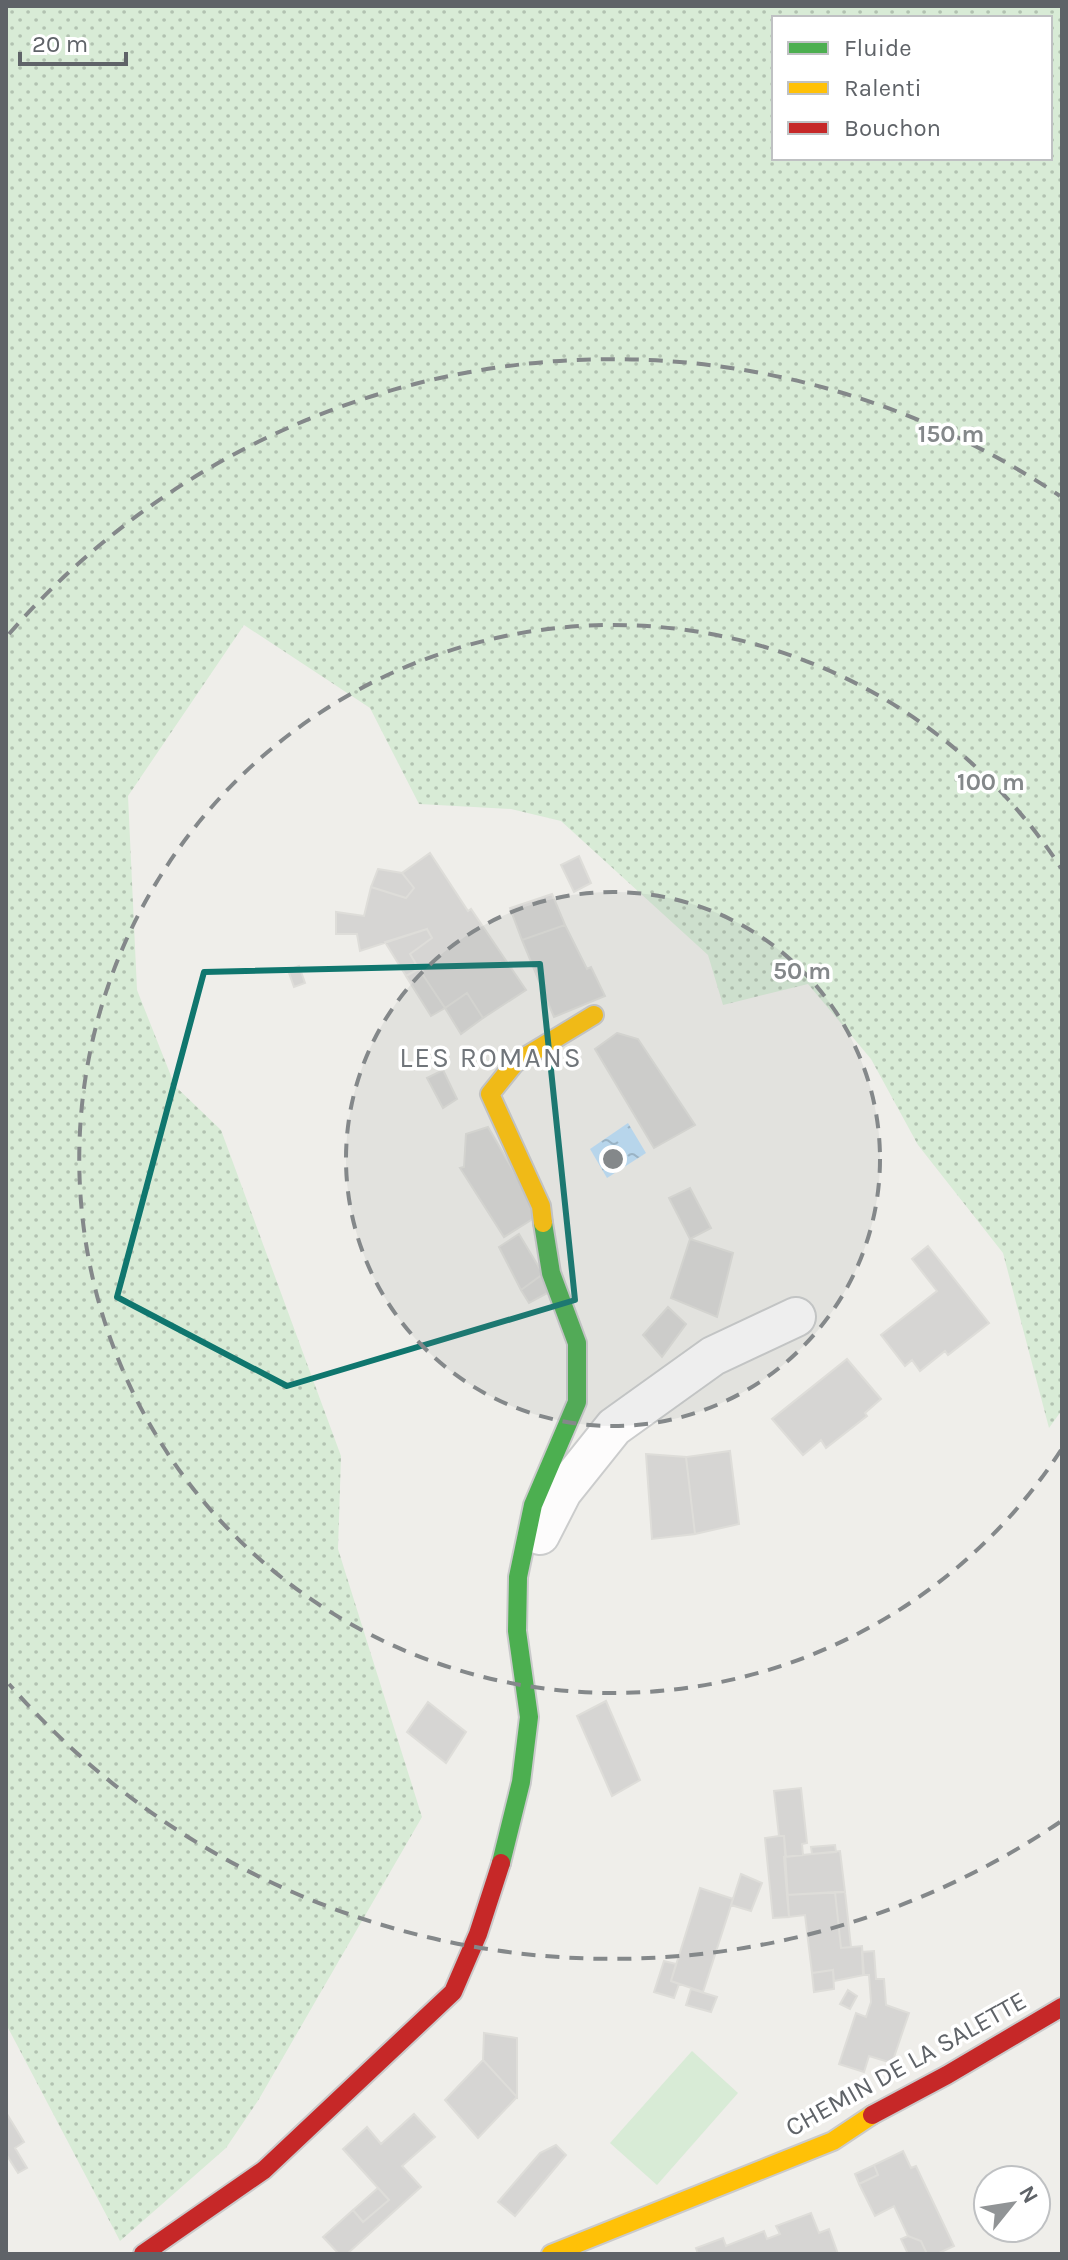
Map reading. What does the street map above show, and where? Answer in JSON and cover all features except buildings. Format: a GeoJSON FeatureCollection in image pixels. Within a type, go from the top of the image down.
{"type":"FeatureCollection","features":[{"type":"Feature","properties":{"kind":"street"},"geometry":{"type":"LineString","coordinates":[[143,2254],[264,2170],[453,1992],[478,1934],[502,1859],[521,1782],[529,1717],[517,1631],[518,1577],[533,1505],[577,1402],[577,1343],[551,1273],[541,1206],[490,1094],[515,1063],[594,1015]]}},
{"type":"Feature","properties":{"kind":"street"},"geometry":{"type":"LineString","coordinates":[[518,1577],[562,1492],[614,1427],[713,1356],[796,1317]]}},
{"type":"Feature","properties":{"kind":"street","name":"CHEMIN DE LA SALETTE"},"geometry":{"type":"LineString","coordinates":[[551,2254],[833,2141],[855,2124],[947,2075],[1062,2007]]}},
{"type":"Feature","properties":{"kind":"highlighted area"},"geometry":{"type":"Polygon","coordinates":[[[540,964],[575,1300],[287,1386],[117,1297],[204,972],[540,964]]]}},
{"type":"Feature","properties":{"kind":"green space"},"geometry":{"type":"Polygon","coordinates":[[[6,6],[1062,6],[1062,1410],[1049,1428],[1003,1253],[918,1145],[871,1059],[808,984],[723,1005],[708,955],[561,821],[511,809],[419,804],[370,708],[244,625],[128,796],[137,990],[175,1086],[221,1130],[341,1456],[338,1549],[422,1817],[259,2099],[226,2148],[120,2241],[6,2024],[6,6]]]}},
{"type":"Feature","properties":{"kind":"green space"},"geometry":{"type":"Polygon","coordinates":[[[692,2051],[738,2093],[657,2185],[610,2143],[692,2051]]]}},
{"type":"Feature","properties":{"kind":"water"},"geometry":{"type":"Polygon","coordinates":[[[628,1123],[646,1153],[607,1178],[590,1149],[628,1123]]]}},
{"type":"Feature","properties":{"kind":"traffic: fast"},"geometry":{"type":"LineString","coordinates":[[501,1863],[521,1782],[529,1717],[517,1631],[518,1577],[533,1505],[577,1402],[577,1343],[551,1273],[543,1223]]}},
{"type":"Feature","properties":{"kind":"traffic: slow"},"geometry":{"type":"LineString","coordinates":[[543,1223],[541,1206],[490,1094],[515,1063],[594,1015]]}},
{"type":"Feature","properties":{"kind":"traffic: slow"},"geometry":{"type":"LineString","coordinates":[[551,2254],[833,2141],[872,2115]]}},
{"type":"Feature","properties":{"kind":"traffic: jam"},"geometry":{"type":"LineString","coordinates":[[143,2254],[264,2170],[453,1992],[478,1934],[501,1863]]}},
{"type":"Feature","properties":{"kind":"traffic: jam"},"geometry":{"type":"LineString","coordinates":[[872,2115],[1062,2007]]}},
{"type":"Feature","properties":{"kind":"district","name":"LES ROMANS"},"geometry":{"type":"Point","coordinates":[491,1057]}}]}
